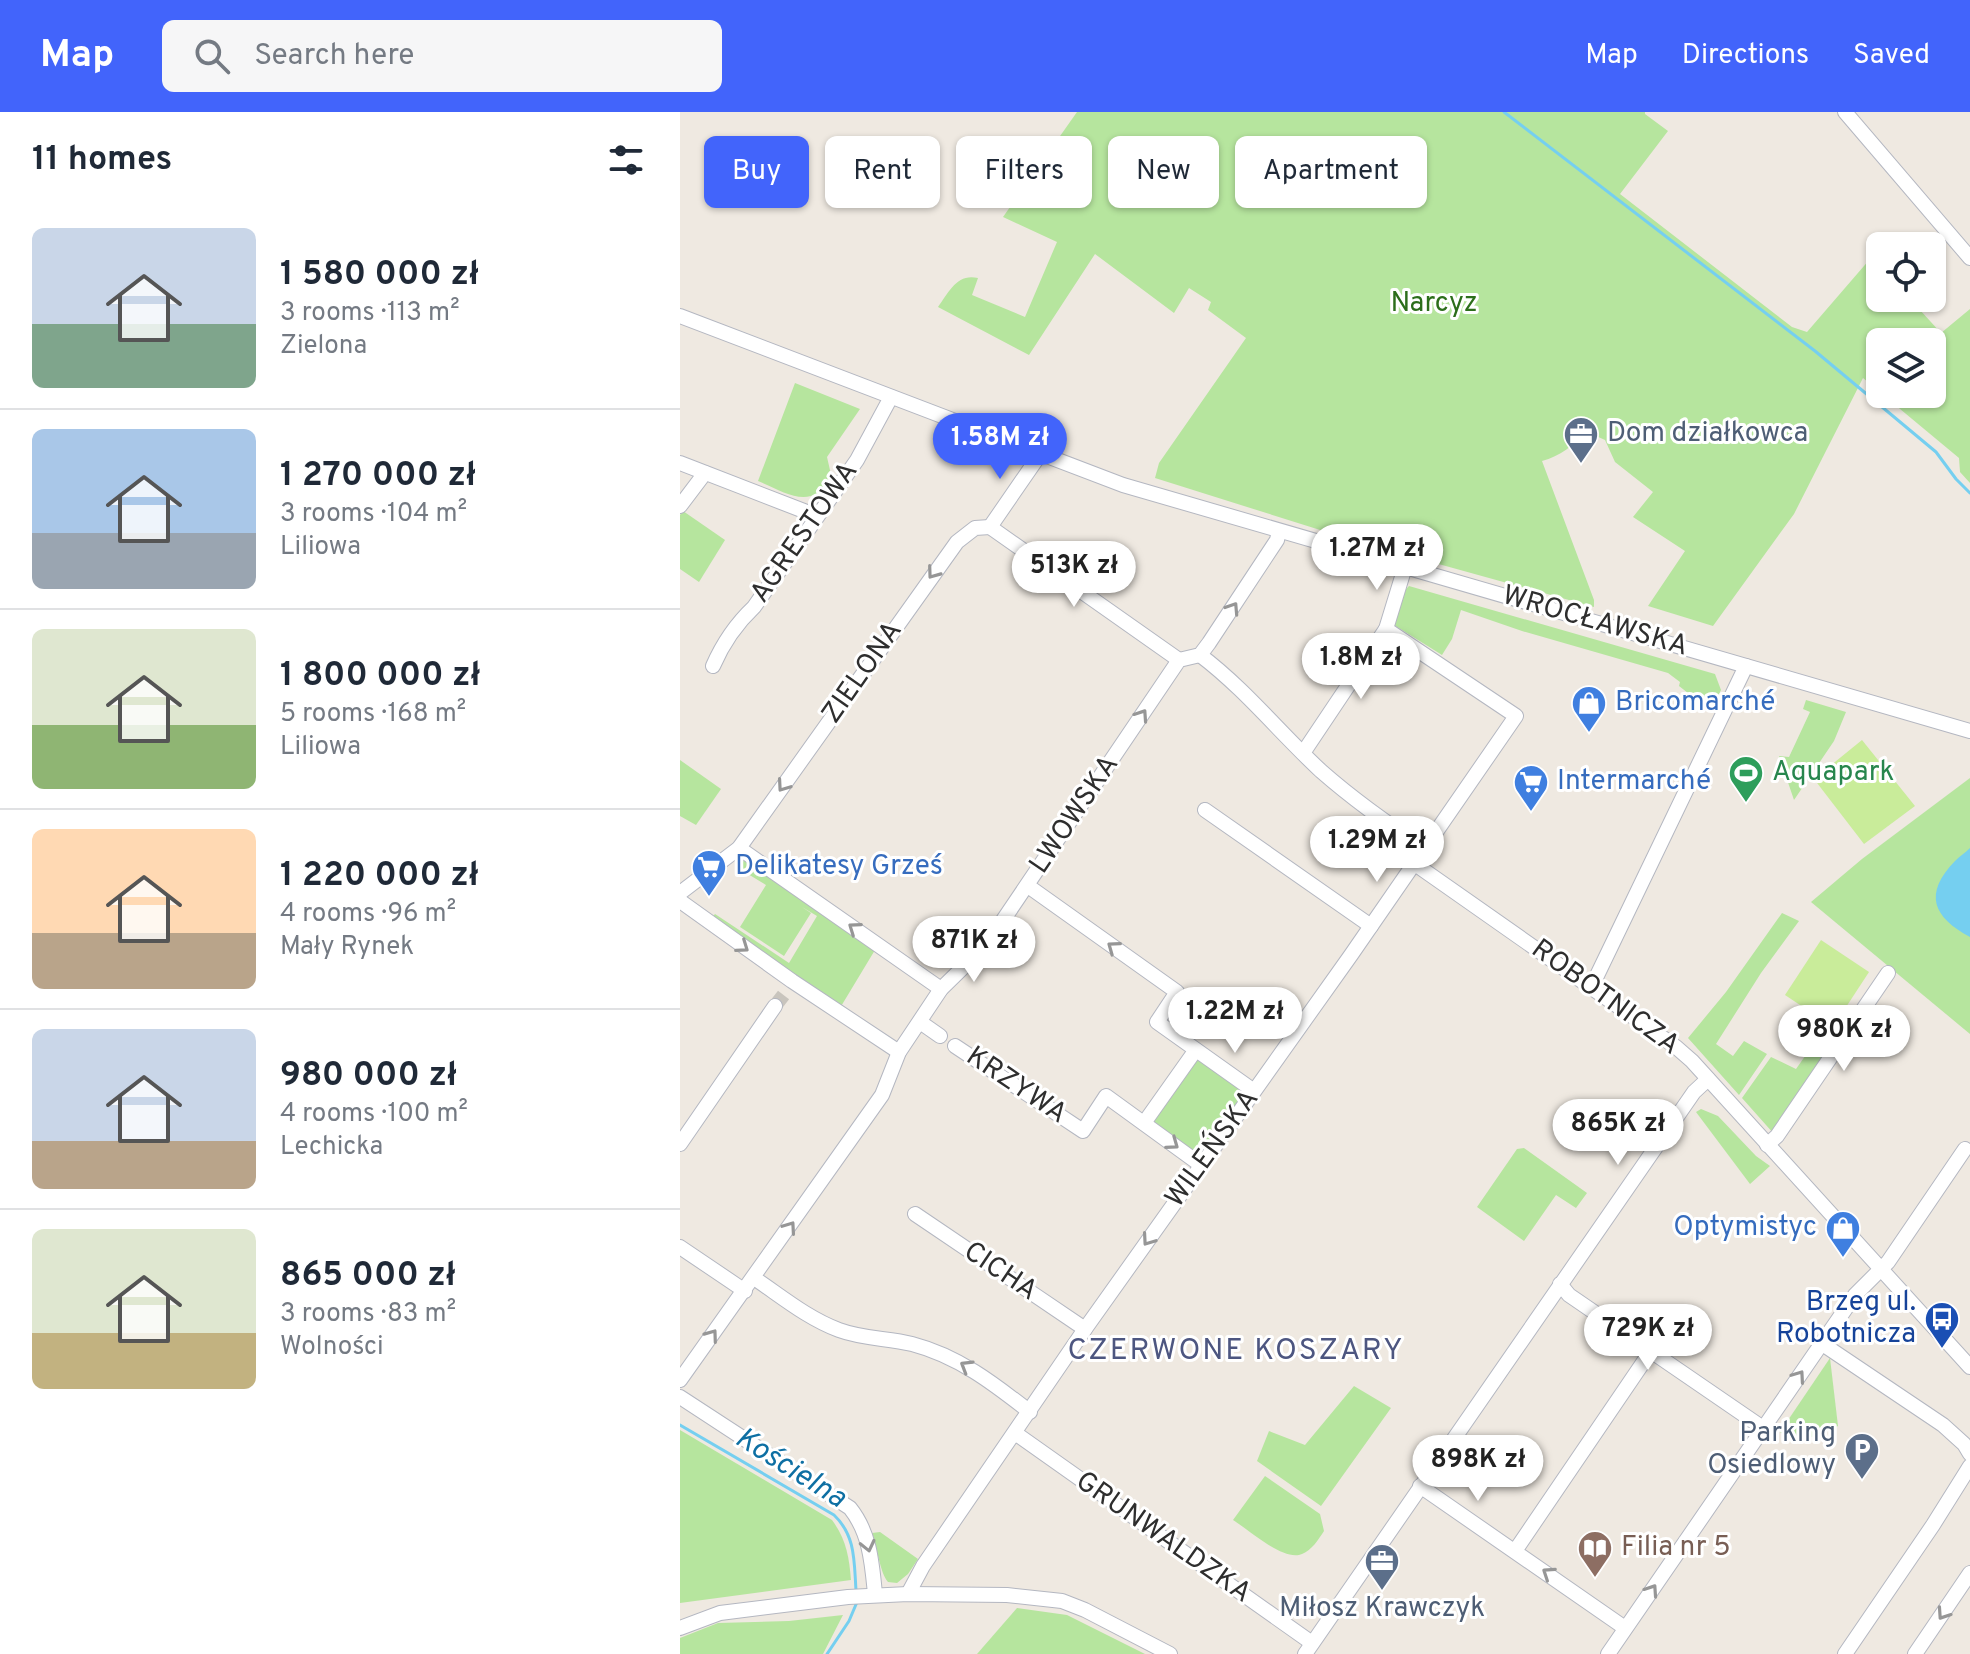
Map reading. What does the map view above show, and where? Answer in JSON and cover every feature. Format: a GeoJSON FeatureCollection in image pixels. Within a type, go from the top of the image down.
{"type":"FeatureCollection","features":[{"type":"Feature","properties":{"kind":"street"},"geometry":{"type":"LineString","coordinates":[[1845,112],[1970,258]]}},
{"type":"Feature","properties":{"kind":"street","name":"WROCŁAWSKA"},"geometry":{"type":"LineString","coordinates":[[680,316],[1123,485],[1970,731]]}},
{"type":"Feature","properties":{"kind":"street","name":"AGRESTOWA"},"geometry":{"type":"LineString","coordinates":[[713,666],[741,619],[754,607],[857,460],[891,397]]}},
{"type":"Feature","properties":{"kind":"street","name":"ZIELONA"},"geometry":{"type":"LineString","coordinates":[[680,893],[739,848],[957,542],[975,528],[990,527],[1041,453]]}},
{"type":"Feature","properties":{"kind":"street"},"geometry":{"type":"LineString","coordinates":[[680,463],[817,516]]}},
{"type":"Feature","properties":{"kind":"street"},"geometry":{"type":"LineString","coordinates":[[680,506],[705,473]]}},
{"type":"Feature","properties":{"kind":"street"},"geometry":{"type":"LineString","coordinates":[[990,527],[1179,660],[1200,655],[1277,541],[1279,531]]}},
{"type":"Feature","properties":{"kind":"street"},"geometry":{"type":"LineString","coordinates":[[1303,753],[1386,629],[1405,567]]}},
{"type":"Feature","properties":{"kind":"street","name":"WILEŃSKA"},"geometry":{"type":"LineString","coordinates":[[908,1594],[923,1566],[1085,1329],[1426,849],[1516,716],[1386,629]]}},
{"type":"Feature","properties":{"kind":"street"},"geometry":{"type":"LineString","coordinates":[[1200,655],[1241,689],[1348,794],[1426,849]]}},
{"type":"Feature","properties":{"kind":"street","name":"LWOWSKA"},"geometry":{"type":"LineString","coordinates":[[680,1380],[882,1095],[899,1052],[941,989],[987,944],[1179,660]]}},
{"type":"Feature","properties":{"kind":"street"},"geometry":{"type":"LineString","coordinates":[[1591,988],[1746,666]]}},
{"type":"Feature","properties":{"kind":"street"},"geometry":{"type":"LineString","coordinates":[[1205,810],[1371,926]]}},
{"type":"Feature","properties":{"kind":"street"},"geometry":{"type":"LineString","coordinates":[[739,848],[941,989]]}},
{"type":"Feature","properties":{"kind":"street","name":"ROBOTNICZA"},"geometry":{"type":"LineString","coordinates":[[1415,864],[1676,1047],[1970,1367]]}},
{"type":"Feature","properties":{"kind":"street"},"geometry":{"type":"LineString","coordinates":[[1028,886],[1177,992],[1157,1022],[1254,1091]]}},
{"type":"Feature","properties":{"kind":"street"},"geometry":{"type":"LineString","coordinates":[[680,901],[788,987],[899,1052]]}},
{"type":"Feature","properties":{"kind":"street"},"geometry":{"type":"LineString","coordinates":[[1767,1145],[1777,1136],[1888,973]]}},
{"type":"Feature","properties":{"kind":"street"},"geometry":{"type":"LineString","coordinates":[[680,1144],[775,1006]]}},
{"type":"Feature","properties":{"kind":"street","name":"KRZYWA"},"geometry":{"type":"LineString","coordinates":[[920,1022],[940,1036]]}},
{"type":"Feature","properties":{"kind":"street","name":"KRZYWA"},"geometry":{"type":"LineString","coordinates":[[955,1046],[1083,1131],[1106,1096],[1144,1123]]}},
{"type":"Feature","properties":{"kind":"street"},"geometry":{"type":"LineString","coordinates":[[1195,1051],[1144,1123],[1201,1165]]}},
{"type":"Feature","properties":{"kind":"street"},"geometry":{"type":"LineString","coordinates":[[1308,1648],[1694,1092],[1708,1079]]}},
{"type":"Feature","properties":{"kind":"street"},"geometry":{"type":"LineString","coordinates":[[1608,1654],[1821,1343],[1855,1295],[1880,1270],[1965,1149]]}},
{"type":"Feature","properties":{"kind":"street","name":"CICHA"},"geometry":{"type":"LineString","coordinates":[[915,1214],[1085,1329]]}},
{"type":"Feature","properties":{"kind":"street"},"geometry":{"type":"LineString","coordinates":[[680,1247],[841,1331],[908,1343],[949,1356],[986,1378],[1030,1412]]}},
{"type":"Feature","properties":{"kind":"street"},"geometry":{"type":"LineString","coordinates":[[1560,1284],[1569,1295],[1763,1428]]}},
{"type":"Feature","properties":{"kind":"street"},"geometry":{"type":"LineString","coordinates":[[1821,1343],[1943,1425],[1964,1444],[1970,1454]]}},
{"type":"Feature","properties":{"kind":"street"},"geometry":{"type":"LineString","coordinates":[[1515,1551],[1651,1351]]}},
{"type":"Feature","properties":{"kind":"street"},"geometry":{"type":"LineString","coordinates":[[680,1397],[850,1508],[858,1518],[869,1546],[862,1595]]}},
{"type":"Feature","properties":{"kind":"street","name":"GRUNWALDZKA"},"geometry":{"type":"LineString","coordinates":[[1015,1433],[1308,1648]]}},
{"type":"Feature","properties":{"kind":"street"},"geometry":{"type":"LineString","coordinates":[[1845,1654],[1970,1467]]}},
{"type":"Feature","properties":{"kind":"street"},"geometry":{"type":"LineString","coordinates":[[1420,1486],[1625,1628]]}},
{"type":"Feature","properties":{"kind":"street"},"geometry":{"type":"LineString","coordinates":[[1915,1654],[1970,1573]]}},
{"type":"Feature","properties":{"kind":"street"},"geometry":{"type":"LineString","coordinates":[[680,1628],[720,1613],[862,1595],[1007,1595],[1062,1601],[1170,1654]]}},
{"type":"Feature","properties":{"kind":"green space","name":"Narcyz"},"geometry":{"type":"Polygon","coordinates":[[[1077,112],[1645,112],[1668,131],[1620,194],[1792,327],[1807,332],[1866,264],[1866,312],[1922,312],[1936,328],[1866,328],[1866,380],[1863,378],[1794,514],[1713,626],[1648,606],[1685,551],[1633,517],[1653,492],[1615,462],[1605,440],[1585,431],[1566,450],[1542,461],[1594,607],[1352,540],[1155,478],[1159,463],[1246,338],[1208,310],[1211,302],[1189,288],[1174,313],[1095,254],[1029,355],[938,307],[959,281],[971,277],[978,278],[972,295],[1025,317],[1057,242],[1003,217],[1009,208],[1092,208],[1092,136],[1060,136],[1077,112]]]}},
{"type":"Feature","properties":{"kind":"green space","name":"Narcyz"},"geometry":{"type":"Polygon","coordinates":[[[1970,309],[1970,483],[1960,472],[1959,458],[1899,408],[1946,408],[1946,329],[1970,309]]]}},
{"type":"Feature","properties":{"kind":"green space"},"geometry":{"type":"Polygon","coordinates":[[[795,383],[860,409],[827,457],[832,479],[824,489],[807,497],[788,494],[758,481],[795,383]]]}},
{"type":"Feature","properties":{"kind":"green space"},"geometry":{"type":"Polygon","coordinates":[[[683,511],[725,540],[699,582],[680,569],[680,515],[683,511]]]}},
{"type":"Feature","properties":{"kind":"green space"},"geometry":{"type":"Polygon","coordinates":[[[1409,586],[1715,674],[1721,690],[1714,704],[1699,711],[1692,707],[1697,700],[1668,673],[1461,610],[1452,639],[1442,655],[1394,625],[1409,586]]]}},
{"type":"Feature","properties":{"kind":"green space"},"geometry":{"type":"Polygon","coordinates":[[[1806,700],[1846,712],[1834,741],[1794,800],[1779,756],[1789,757],[1810,712],[1803,709],[1806,700]]]}},
{"type":"Feature","properties":{"kind":"green space"},"geometry":{"type":"Polygon","coordinates":[[[1862,740],[1915,806],[1864,844],[1814,779],[1862,740]]]}},
{"type":"Feature","properties":{"kind":"green space"},"geometry":{"type":"Polygon","coordinates":[[[680,760],[721,789],[696,825],[680,816],[680,760]]]}},
{"type":"Feature","properties":{"kind":"green space"},"geometry":{"type":"Polygon","coordinates":[[[1970,778],[1970,1034],[1811,902],[1862,859],[1970,778]]]}},
{"type":"Feature","properties":{"kind":"green space"},"geometry":{"type":"Polygon","coordinates":[[[744,860],[878,945],[840,1008],[709,921],[715,914],[789,963],[817,916],[802,907],[811,913],[784,956],[740,927],[766,885],[738,868],[744,860]]]}},
{"type":"Feature","properties":{"kind":"green space"},"geometry":{"type":"Polygon","coordinates":[[[1782,913],[1799,921],[1761,973],[1716,1044],[1733,1056],[1744,1041],[1767,1054],[1739,1095],[1688,1038],[1726,992],[1782,913]]]}},
{"type":"Feature","properties":{"kind":"green space"},"geometry":{"type":"Polygon","coordinates":[[[1821,940],[1869,972],[1833,1027],[1785,995],[1821,940]]]}},
{"type":"Feature","properties":{"kind":"green space"},"geometry":{"type":"Polygon","coordinates":[[[1817,1039],[1832,1049],[1774,1134],[1742,1098],[1771,1057],[1796,1069],[1817,1039]]]}},
{"type":"Feature","properties":{"kind":"green space"},"geometry":{"type":"Polygon","coordinates":[[[1197,1059],[1246,1094],[1202,1156],[1154,1123],[1153,1118],[1197,1059]]]}},
{"type":"Feature","properties":{"kind":"green space"},"geometry":{"type":"Polygon","coordinates":[[[1701,1109],[1718,1116],[1756,1156],[1770,1166],[1750,1184],[1696,1112],[1701,1109]]]}},
{"type":"Feature","properties":{"kind":"green space"},"geometry":{"type":"Polygon","coordinates":[[[1524,1148],[1587,1193],[1576,1208],[1556,1195],[1524,1241],[1477,1207],[1517,1149],[1524,1148]]]}},
{"type":"Feature","properties":{"kind":"green space"},"geometry":{"type":"Polygon","coordinates":[[[1830,1358],[1838,1426],[1818,1436],[1792,1440],[1780,1432],[1830,1358]]]}},
{"type":"Feature","properties":{"kind":"green space"},"geometry":{"type":"Polygon","coordinates":[[[1354,1386],[1391,1408],[1321,1506],[1257,1461],[1269,1431],[1305,1445],[1354,1386]]]}},
{"type":"Feature","properties":{"kind":"green space"},"geometry":{"type":"Polygon","coordinates":[[[680,1430],[832,1520],[846,1548],[851,1580],[680,1603],[680,1430]]]}},
{"type":"Feature","properties":{"kind":"green space"},"geometry":{"type":"Polygon","coordinates":[[[1265,1476],[1320,1514],[1324,1531],[1306,1552],[1295,1555],[1276,1549],[1233,1520],[1265,1476]]]}},
{"type":"Feature","properties":{"kind":"green space"},"geometry":{"type":"Polygon","coordinates":[[[880,1532],[918,1559],[897,1583],[888,1582],[883,1572],[872,1533],[880,1532]]]}},
{"type":"Feature","properties":{"kind":"green space"},"geometry":{"type":"Polygon","coordinates":[[[1017,1608],[1067,1615],[1145,1654],[977,1654],[1017,1608]]]}},
{"type":"Feature","properties":{"kind":"green space"},"geometry":{"type":"Polygon","coordinates":[[[843,1615],[823,1654],[680,1654],[680,1638],[718,1623],[789,1621],[843,1615]]]}},
{"type":"Feature","properties":{"kind":"water"},"geometry":{"type":"Polygon","coordinates":[[[1970,848],[1970,937],[1941,913],[1936,894],[1945,873],[1970,848]]]}},
{"type":"Feature","properties":{"kind":"waterway"},"geometry":{"type":"LineString","coordinates":[[1504,112],[1815,351],[1936,452],[1970,493]]}},
{"type":"Feature","properties":{"kind":"waterway","name":"Kościelna"},"geometry":{"type":"LineString","coordinates":[[680,1425],[834,1515],[850,1541],[856,1590]]}},
{"type":"Feature","properties":{"kind":"waterway","name":"Kościelna"},"geometry":{"type":"LineString","coordinates":[[827,1654],[849,1621],[857,1602]]}},
{"type":"Feature","properties":{"kind":"tunnel"},"geometry":{"type":"LineString","coordinates":[[775,1006],[785,993]]}},
{"type":"Feature","properties":{"kind":"place","name":"Dom działkowca"},"geometry":{"type":"Point","coordinates":[1581,465]}},
{"type":"Feature","properties":{"kind":"place","name":"Bricomarché"},"geometry":{"type":"Point","coordinates":[1589,734]}},
{"type":"Feature","properties":{"kind":"place","name":"Aquapark"},"geometry":{"type":"Point","coordinates":[1746,804]}},
{"type":"Feature","properties":{"kind":"place","name":"Intermarché"},"geometry":{"type":"Point","coordinates":[1531,813]}},
{"type":"Feature","properties":{"kind":"place","name":"Delikatesy Grześ"},"geometry":{"type":"Point","coordinates":[709,898]}},
{"type":"Feature","properties":{"kind":"place","name":"Optymistyc"},"geometry":{"type":"Point","coordinates":[1843,1259]}},
{"type":"Feature","properties":{"kind":"place","name":"Brzeg ul. Robotnicza"},"geometry":{"type":"Point","coordinates":[1942,1350]}},
{"type":"Feature","properties":{"kind":"place","name":"Parking Osiedlowy"},"geometry":{"type":"Point","coordinates":[1862,1481]}},
{"type":"Feature","properties":{"kind":"place","name":"Filia nr 5"},"geometry":{"type":"Point","coordinates":[1595,1579]}},
{"type":"Feature","properties":{"kind":"place","name":"Miłosz Krawczyk"},"geometry":{"type":"Point","coordinates":[1382,1592]}},
{"type":"Feature","properties":{"kind":"district","name":"CZERWONE KOSZARY"},"geometry":{"type":"Point","coordinates":[1236,1351]}}]}
